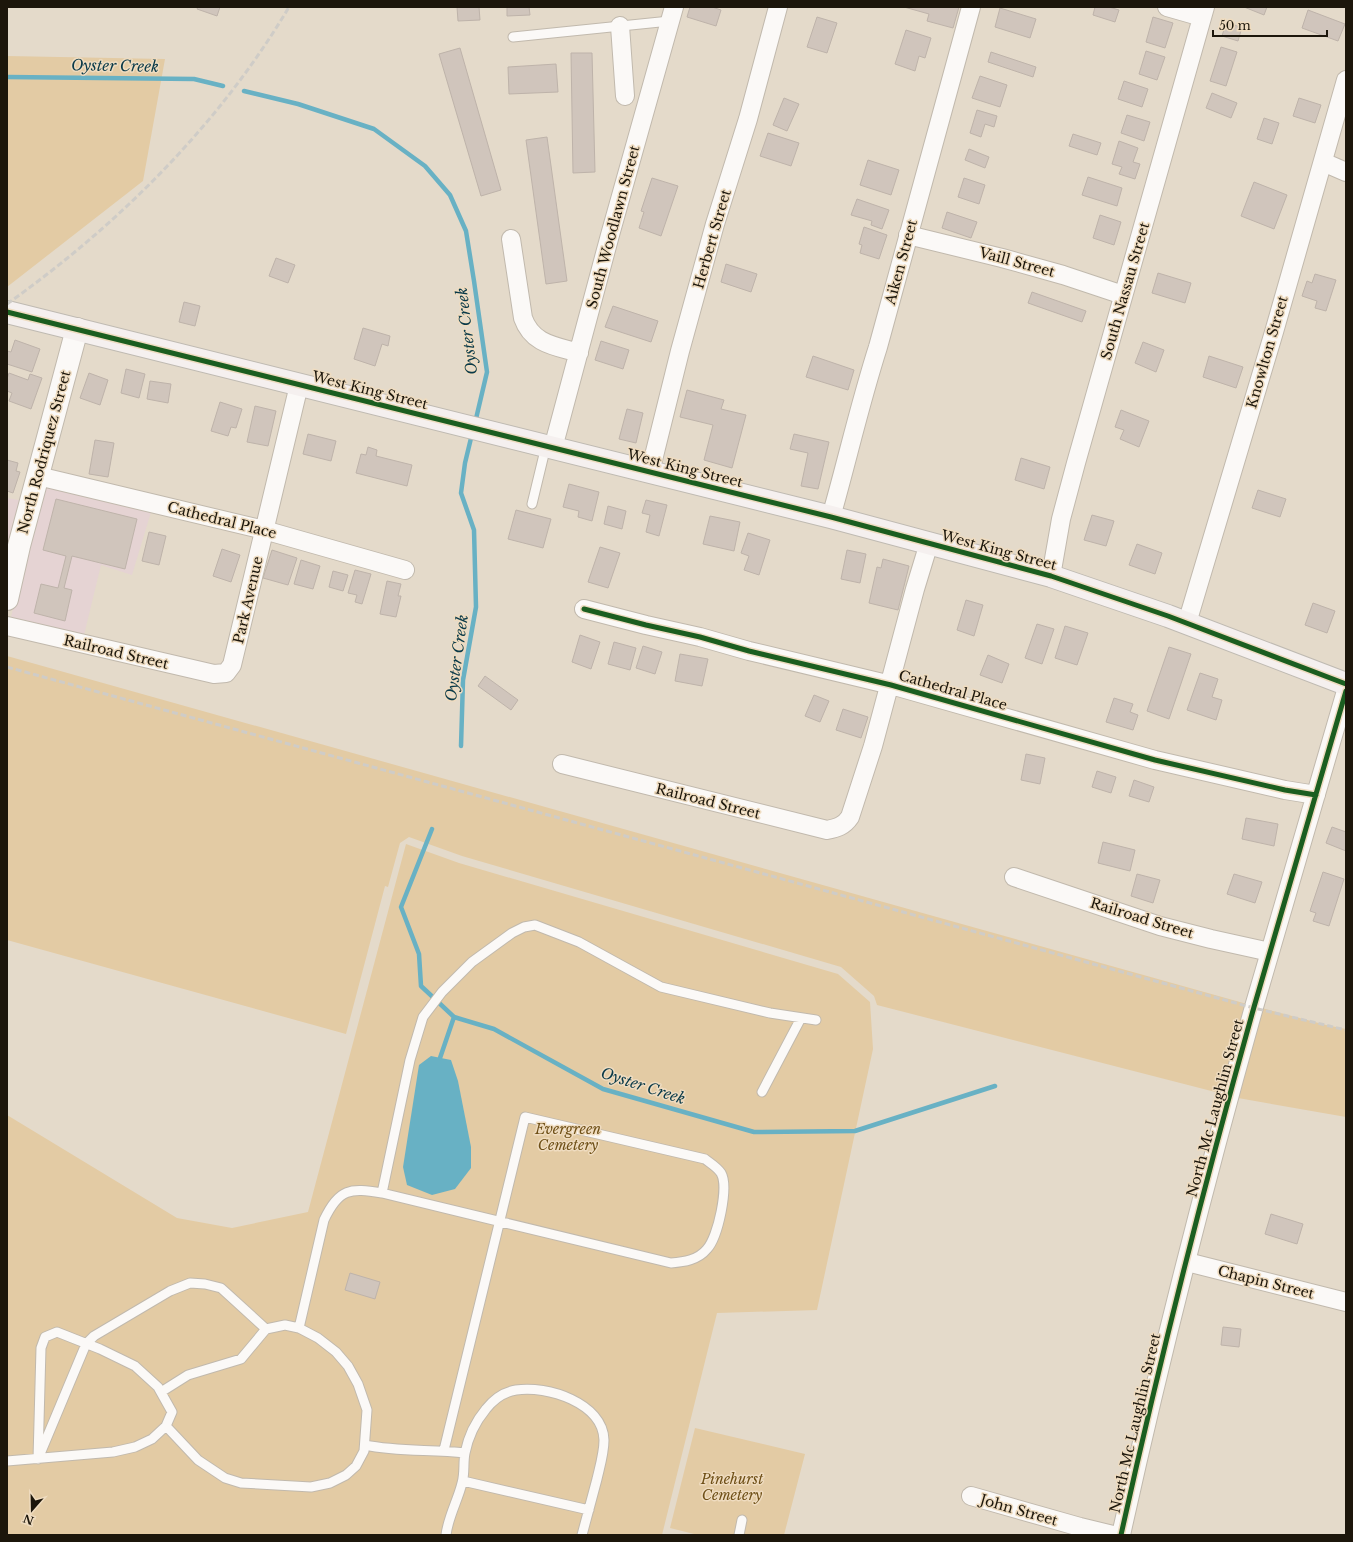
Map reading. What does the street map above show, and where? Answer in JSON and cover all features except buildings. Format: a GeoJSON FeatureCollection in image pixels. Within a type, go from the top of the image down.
{"type":"FeatureCollection","features":[{"type":"Feature","properties":{"kind":"main road","name":"West King Street"},"geometry":{"type":"LineString","coordinates":[[7,312],[831,517],[1051,576],[1187,623],[1346,684]]}},
{"type":"Feature","properties":{"kind":"street","name":"Herbert Street"},"geometry":{"type":"LineString","coordinates":[[650,472],[680,351],[713,231],[748,119],[778,7]]}},
{"type":"Feature","properties":{"kind":"street","name":"Aiken Street"},"geometry":{"type":"LineString","coordinates":[[831,517],[853,439],[865,387],[878,347],[971,7]]}},
{"type":"Feature","properties":{"kind":"street"},"geometry":{"type":"LineString","coordinates":[[1166,7],[1204,12]]}},
{"type":"Feature","properties":{"kind":"street","name":"South Nassau Street"},"geometry":{"type":"LineString","coordinates":[[1051,576],[1061,519],[1072,477],[1204,12]]}},
{"type":"Feature","properties":{"kind":"street","name":"South Woodlawn Street"},"geometry":{"type":"LineString","coordinates":[[550,447],[579,353],[610,235],[672,14]]}},
{"type":"Feature","properties":{"kind":"street"},"geometry":{"type":"LineString","coordinates":[[620,26],[625,96]]}},
{"type":"Feature","properties":{"kind":"street","name":"Knowlton Street"},"geometry":{"type":"LineString","coordinates":[[1187,623],[1346,80]]}},
{"type":"Feature","properties":{"kind":"street"},"geometry":{"type":"LineString","coordinates":[[1323,162],[1346,172]]}},
{"type":"Feature","properties":{"kind":"street","name":"Vaill Street"},"geometry":{"type":"LineString","coordinates":[[908,235],[1002,258],[1063,275],[1123,295]]}},
{"type":"Feature","properties":{"kind":"street"},"geometry":{"type":"LineString","coordinates":[[511,239],[523,318],[527,329],[535,337],[548,344],[579,353]]}},
{"type":"Feature","properties":{"kind":"street","name":"North Rodriquez Street"},"geometry":{"type":"LineString","coordinates":[[7,599],[77,329]]}},
{"type":"Feature","properties":{"kind":"street","name":"Park Avenue"},"geometry":{"type":"LineString","coordinates":[[226,673],[232,665],[299,385]]}},
{"type":"Feature","properties":{"kind":"street","name":"Cathedral Place"},"geometry":{"type":"LineString","coordinates":[[38,476],[264,530],[405,570]]}},
{"type":"Feature","properties":{"kind":"street"},"geometry":{"type":"LineString","coordinates":[[891,684],[915,589],[929,543]]}},
{"type":"Feature","properties":{"kind":"street","name":"Cathedral Place"},"geometry":{"type":"LineString","coordinates":[[584,609],[700,637],[749,651],[891,684],[1161,762],[1285,790],[1316,795]]}},
{"type":"Feature","properties":{"kind":"street","name":"Railroad Street"},"geometry":{"type":"LineString","coordinates":[[7,626],[214,674],[226,673]]}},
{"type":"Feature","properties":{"kind":"street","name":"Railroad Street"},"geometry":{"type":"LineString","coordinates":[[562,764],[827,830],[838,828],[847,822],[850,817],[891,684]]}},
{"type":"Feature","properties":{"kind":"street","name":"North Mc Laughlin Street"},"geometry":{"type":"LineString","coordinates":[[1121,1535],[1141,1444],[1250,1024],[1346,691]]}},
{"type":"Feature","properties":{"kind":"street","name":"Railroad Street"},"geometry":{"type":"LineString","coordinates":[[1014,877],[1160,926],[1270,952]]}},
{"type":"Feature","properties":{"kind":"street","name":"Chapin Street"},"geometry":{"type":"LineString","coordinates":[[1187,1262],[1346,1302]]}},
{"type":"Feature","properties":{"kind":"street","name":"John Street"},"geometry":{"type":"LineString","coordinates":[[971,1496],[1113,1535]]}},
{"type":"Feature","properties":{"kind":"lane"},"geometry":{"type":"LineString","coordinates":[[513,37],[620,26],[672,14]]}},
{"type":"Feature","properties":{"kind":"lane"},"geometry":{"type":"LineString","coordinates":[[532,504],[550,447]]}},
{"type":"Feature","properties":{"kind":"lane"},"geometry":{"type":"LineString","coordinates":[[382,1193],[410,1060],[423,1017],[442,992],[472,962],[524,927],[535,925],[579,942],[661,987],[770,1013],[816,1020]]}},
{"type":"Feature","properties":{"kind":"lane"},"geometry":{"type":"LineString","coordinates":[[762,1092],[801,1018]]}},
{"type":"Feature","properties":{"kind":"lane"},"geometry":{"type":"LineString","coordinates":[[300,1328],[324,1220],[331,1206],[339,1196],[351,1191],[363,1190],[382,1193],[500,1221],[671,1263],[683,1262],[696,1258],[707,1249],[716,1230],[724,1184],[721,1173],[714,1165],[705,1159],[525,1117],[500,1221],[444,1450]]}},
{"type":"Feature","properties":{"kind":"lane"},"geometry":{"type":"LineString","coordinates":[[38,1459],[86,1344],[94,1336],[170,1291],[190,1283],[205,1284],[221,1288],[266,1329]]}},
{"type":"Feature","properties":{"kind":"lane"},"geometry":{"type":"LineString","coordinates":[[161,1392],[188,1375],[241,1359],[266,1329],[285,1325],[300,1328],[318,1338],[336,1352],[348,1366],[358,1384],[367,1410],[364,1451],[356,1466],[346,1475],[330,1483],[311,1487],[241,1483],[225,1478],[198,1460],[166,1426]]}},
{"type":"Feature","properties":{"kind":"lane"},"geometry":{"type":"LineString","coordinates":[[7,1461],[38,1459],[113,1452],[135,1448],[152,1439],[166,1426],[172,1412],[158,1387],[135,1366],[57,1332],[45,1337],[41,1348],[38,1459]]}},
{"type":"Feature","properties":{"kind":"lane"},"geometry":{"type":"LineString","coordinates":[[446,1535],[463,1481],[465,1453],[471,1433],[486,1409],[502,1394],[515,1390],[532,1389],[564,1396],[585,1407],[595,1417],[602,1428],[604,1440],[602,1456],[582,1535]]}},
{"type":"Feature","properties":{"kind":"lane"},"geometry":{"type":"LineString","coordinates":[[365,1445],[384,1449],[444,1450],[465,1453]]}},
{"type":"Feature","properties":{"kind":"lane"},"geometry":{"type":"LineString","coordinates":[[463,1481],[589,1510]]}},
{"type":"Feature","properties":{"kind":"lane"},"geometry":{"type":"LineString","coordinates":[[739,1535],[742,1520]]}},
{"type":"Feature","properties":{"kind":"shaded area"},"geometry":{"type":"Polygon","coordinates":[[[48,401],[11,546],[7,545],[7,498],[19,500],[48,401]]]}},
{"type":"Feature","properties":{"kind":"shaded area"},"geometry":{"type":"Polygon","coordinates":[[[43,486],[151,512],[132,575],[101,565],[84,635],[11,617],[43,486]]]}},
{"type":"Feature","properties":{"kind":"green space"},"geometry":{"type":"Polygon","coordinates":[[[7,56],[165,59],[143,181],[7,287],[7,56]]]}},
{"type":"Feature","properties":{"kind":"green space"},"geometry":{"type":"Polygon","coordinates":[[[7,656],[1247,1004],[1223,1094],[877,1005],[874,996],[841,967],[462,856],[409,837],[400,843],[388,887],[385,886],[346,1034],[7,940],[7,656]]]}},
{"type":"Feature","properties":{"kind":"green space","name":"Evergreen Cemetery"},"geometry":{"type":"Polygon","coordinates":[[[406,844],[459,863],[838,974],[870,1002],[873,1049],[817,1310],[717,1313],[662,1535],[7,1535],[7,1115],[177,1218],[232,1228],[308,1212],[406,844]]]}},
{"type":"Feature","properties":{"kind":"green space"},"geometry":{"type":"Polygon","coordinates":[[[1262,1008],[1346,1029],[1346,1117],[1238,1098],[1262,1008]]]}},
{"type":"Feature","properties":{"kind":"green space","name":"Pinehurst Cemetery"},"geometry":{"type":"Polygon","coordinates":[[[695,1428],[805,1454],[784,1535],[698,1535],[670,1528],[695,1428]]]}},
{"type":"Feature","properties":{"kind":"water"},"geometry":{"type":"Polygon","coordinates":[[[431,1056],[451,1060],[458,1081],[471,1147],[471,1168],[455,1189],[432,1195],[407,1185],[403,1167],[419,1065],[431,1056]]]}},
{"type":"Feature","properties":{"kind":"waterway","name":"Oyster Creek"},"geometry":{"type":"LineString","coordinates":[[7,77],[194,79],[223,86]]}},
{"type":"Feature","properties":{"kind":"waterway","name":"Oyster Creek"},"geometry":{"type":"LineString","coordinates":[[244,91],[298,104],[374,129],[425,166],[450,195],[466,231],[487,372],[475,423]]}},
{"type":"Feature","properties":{"kind":"waterway","name":"Oyster Creek"},"geometry":{"type":"LineString","coordinates":[[461,746],[463,680],[476,607],[474,530],[461,493],[465,463],[472,434]]}},
{"type":"Feature","properties":{"kind":"waterway","name":"Oyster Creek"},"geometry":{"type":"LineString","coordinates":[[432,829],[401,907],[419,954],[421,986],[454,1017],[494,1029],[603,1089],[754,1132],[855,1131],[995,1086]]}},
{"type":"Feature","properties":{"kind":"waterway"},"geometry":{"type":"LineString","coordinates":[[440,1058],[454,1017]]}},
{"type":"Feature","properties":{"kind":"railway"},"geometry":{"type":"LineString","coordinates":[[7,304],[88,241],[127,206],[163,170],[198,132],[231,92],[289,7]]}},
{"type":"Feature","properties":{"kind":"railway"},"geometry":{"type":"LineString","coordinates":[[7,667],[1254,1008],[1346,1030]]}},
{"type":"Feature","properties":{"kind":"cycle path"},"geometry":{"type":"LineString","coordinates":[[7,312],[831,517],[1051,576],[1168,616],[1346,684]]}},
{"type":"Feature","properties":{"kind":"cycle path"},"geometry":{"type":"LineString","coordinates":[[584,609],[891,685],[1155,760],[1285,790],[1316,795]]}},
{"type":"Feature","properties":{"kind":"cycle path"},"geometry":{"type":"LineString","coordinates":[[1121,1535],[1167,1336],[1218,1138],[1254,1007],[1346,691]]}}]}
